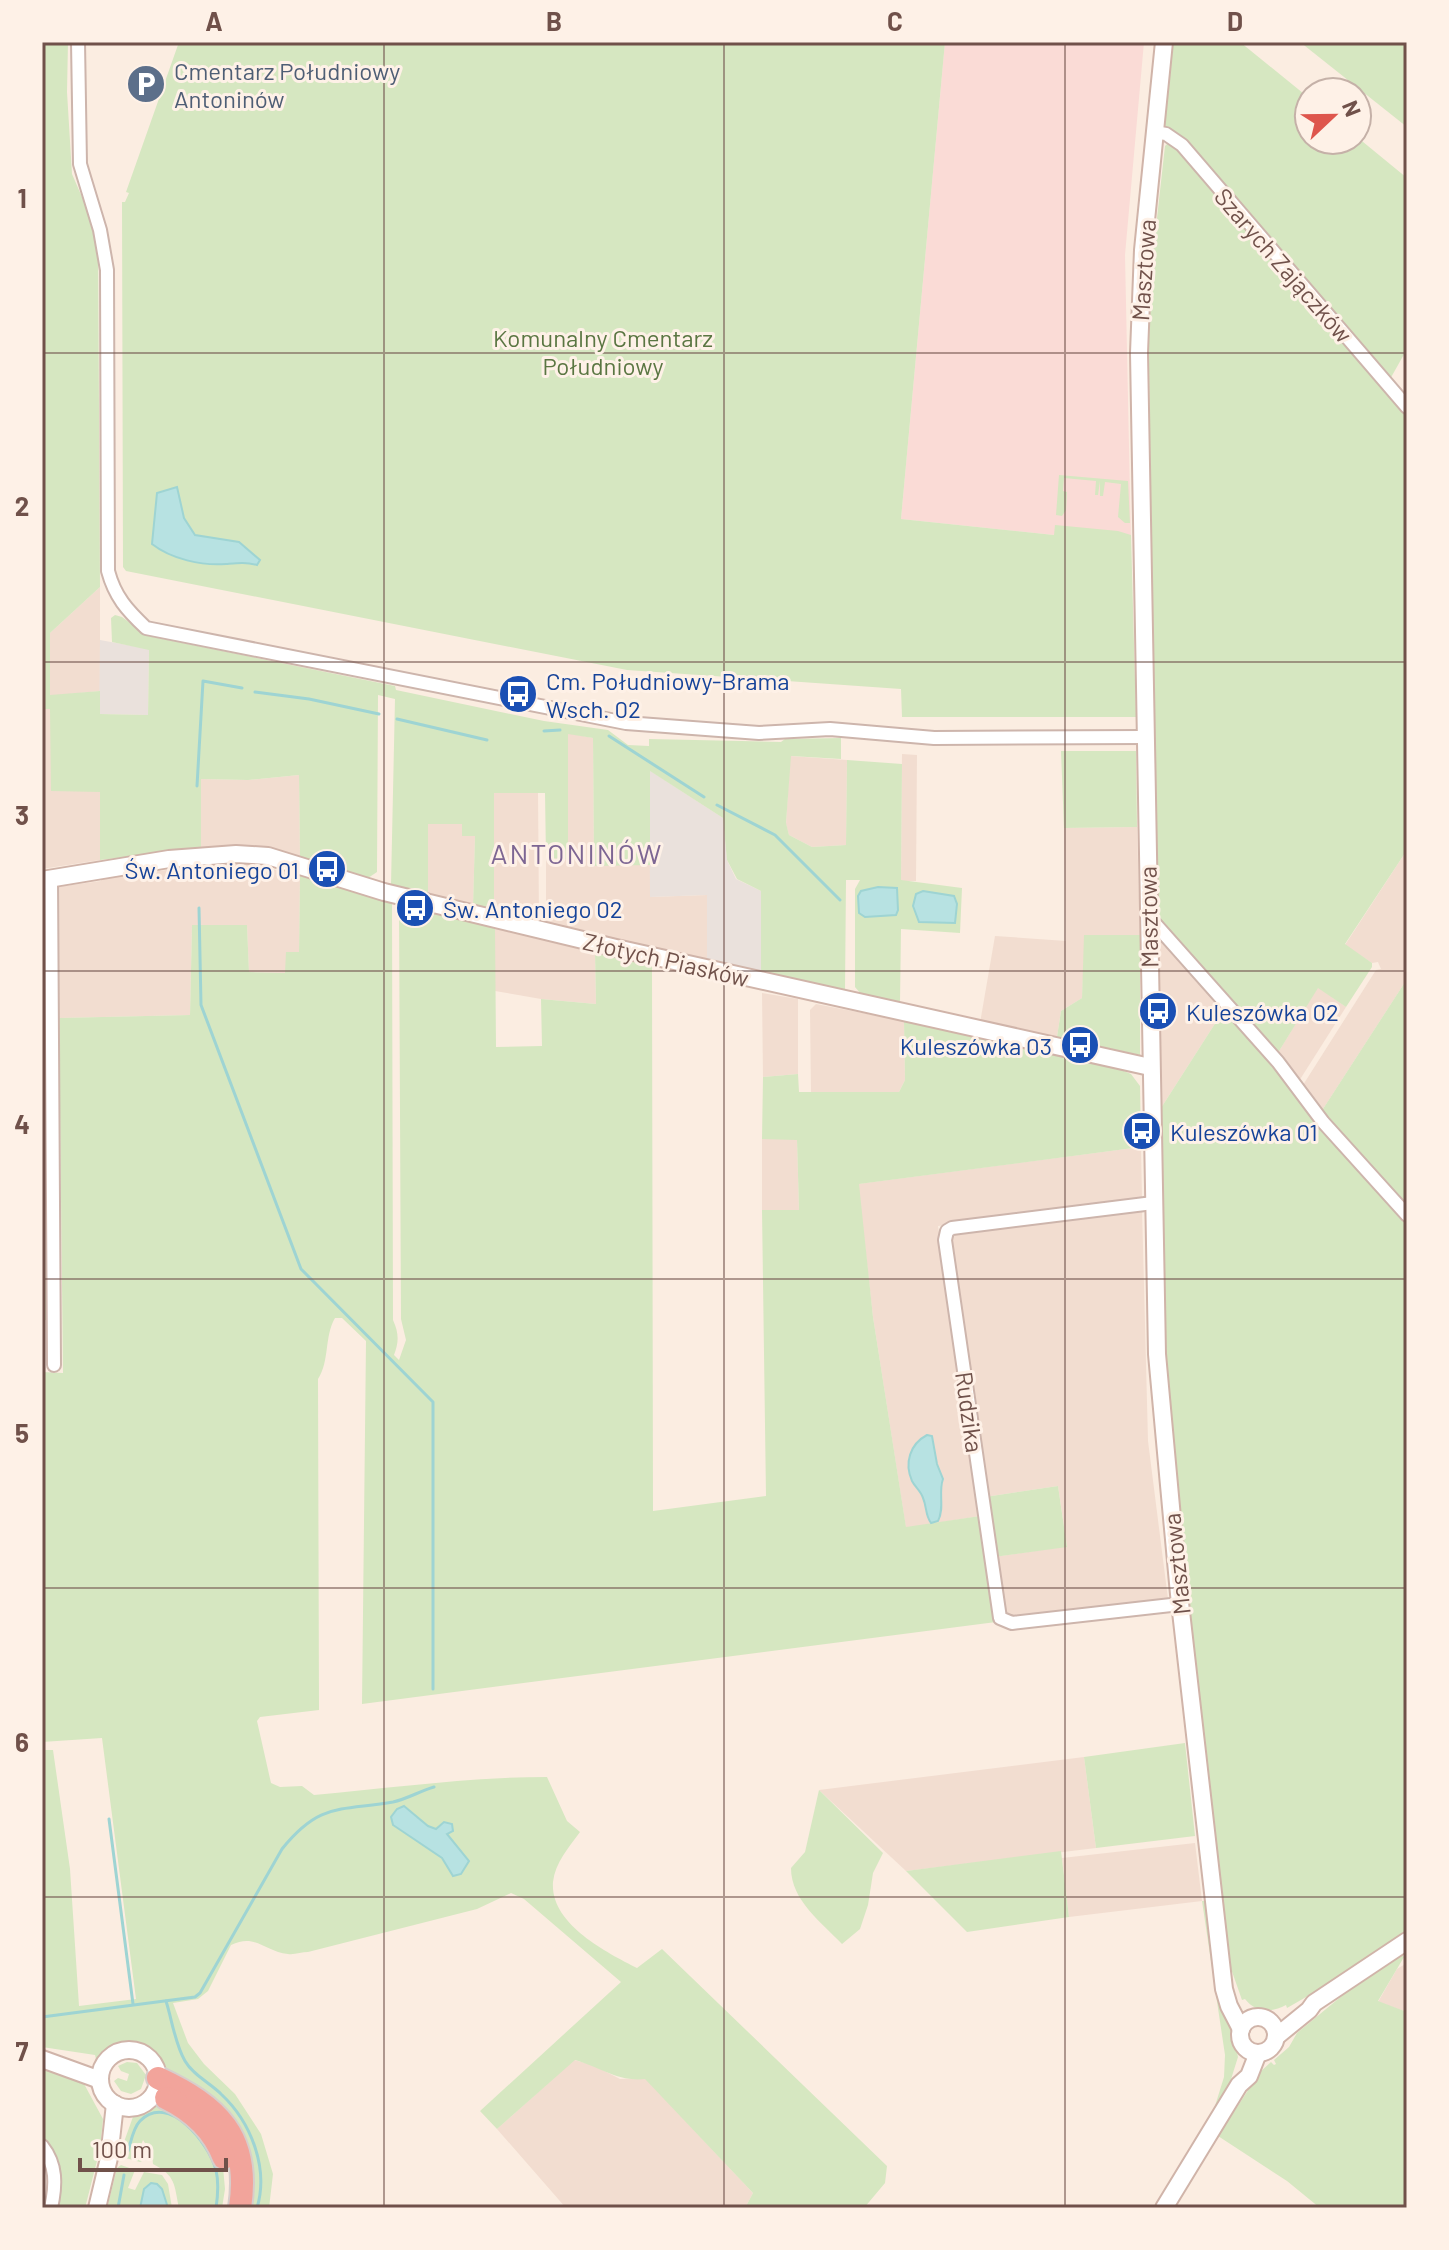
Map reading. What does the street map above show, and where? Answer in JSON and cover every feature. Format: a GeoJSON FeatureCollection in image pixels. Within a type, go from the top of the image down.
{"type":"FeatureCollection","features":[{"type":"Feature","properties":{"kind":"highway"},"geometry":{"type":"LineString","coordinates":[[156,2085],[213,2135],[227,2168],[227,2208]]}},
{"type":"Feature","properties":{"kind":"highway"},"geometry":{"type":"LineString","coordinates":[[156,2085],[202,2101],[229,2131],[242,2170],[240,2208]]}},
{"type":"Feature","properties":{"kind":"street"},"geometry":{"type":"LineString","coordinates":[[78,42],[80,164],[100,230],[107,270],[108,571],[112,587],[123,607],[146,628],[626,723],[759,733],[830,729],[934,738],[1145,737]]}},
{"type":"Feature","properties":{"kind":"street","name":"Masztowa"},"geometry":{"type":"LineString","coordinates":[[1164,42],[1140,312],[1147,914],[1157,1354],[1180,1604],[1225,1982],[1245,2024]]}},
{"type":"Feature","properties":{"kind":"street","name":"Szarych Zajączków"},"geometry":{"type":"LineString","coordinates":[[1155,132],[1166,134],[1182,145],[1407,407]]}},
{"type":"Feature","properties":{"kind":"street","name":"Złotych Piasków"},"geometry":{"type":"LineString","coordinates":[[46,879],[169,859],[236,854],[268,856],[384,892],[601,945],[1150,1067]]}},
{"type":"Feature","properties":{"kind":"street"},"geometry":{"type":"LineString","coordinates":[[46,879],[54,1365]]}},
{"type":"Feature","properties":{"kind":"street"},"geometry":{"type":"LineString","coordinates":[[1147,914],[1278,1062],[1323,1122],[1407,1215]]}},
{"type":"Feature","properties":{"kind":"street","name":"Rudzika"},"geometry":{"type":"LineString","coordinates":[[1153,1203],[952,1228],[947,1231],[945,1240],[1000,1618],[1012,1623],[1180,1604]]}},
{"type":"Feature","properties":{"kind":"street"},"geometry":{"type":"LineString","coordinates":[[1274,2028],[1261,2017],[1245,2024],[1240,2039],[1252,2051],[1270,2050],[1274,2028],[1407,1941]]}},
{"type":"Feature","properties":{"kind":"street"},"geometry":{"type":"LineString","coordinates":[[133,2050],[151,2060],[156,2085],[145,2103],[123,2106],[105,2095],[101,2073],[118,2052],[133,2050]]}},
{"type":"Feature","properties":{"kind":"street"},"geometry":{"type":"LineString","coordinates":[[1164,2208],[1239,2085],[1252,2051]]}},
{"type":"Feature","properties":{"kind":"street"},"geometry":{"type":"LineString","coordinates":[[50,2062],[75,2073],[101,2073]]}},
{"type":"Feature","properties":{"kind":"street"},"geometry":{"type":"LineString","coordinates":[[97,2208],[123,2106]]}},
{"type":"Feature","properties":{"kind":"street"},"geometry":{"type":"LineString","coordinates":[[42,2146],[51,2161],[56,2179],[51,2208]]}},
{"type":"Feature","properties":{"kind":"shaded area"},"geometry":{"type":"Polygon","coordinates":[[[945,42],[1144,42],[1125,255],[1131,543],[901,519],[945,42]]]}},
{"type":"Feature","properties":{"kind":"shaded area"},"geometry":{"type":"Polygon","coordinates":[[[100,587],[100,691],[50,696],[50,633],[100,587]]]}},
{"type":"Feature","properties":{"kind":"shaded area"},"geometry":{"type":"Polygon","coordinates":[[[100,640],[149,649],[148,715],[99,714],[100,640]]]}},
{"type":"Feature","properties":{"kind":"shaded area"},"geometry":{"type":"Polygon","coordinates":[[[50,708],[100,792],[100,860],[42,869],[42,709],[50,708]]]}},
{"type":"Feature","properties":{"kind":"shaded area"},"geometry":{"type":"Polygon","coordinates":[[[568,733],[593,738],[594,865],[650,865],[650,897],[707,895],[707,962],[546,922],[546,858],[568,859],[568,733]]]}},
{"type":"Feature","properties":{"kind":"shaded area"},"geometry":{"type":"Polygon","coordinates":[[[902,754],[917,755],[916,881],[901,881],[902,754]]]}},
{"type":"Feature","properties":{"kind":"shaded area"},"geometry":{"type":"Polygon","coordinates":[[[790,756],[847,760],[846,845],[812,847],[789,835],[786,824],[790,756]]]}},
{"type":"Feature","properties":{"kind":"shaded area"},"geometry":{"type":"Polygon","coordinates":[[[649,770],[723,818],[727,860],[736,879],[761,891],[761,972],[707,962],[707,895],[650,897],[649,770]]]}},
{"type":"Feature","properties":{"kind":"shaded area"},"geometry":{"type":"Polygon","coordinates":[[[299,775],[300,857],[247,846],[201,848],[200,779],[248,780],[299,775]]]}},
{"type":"Feature","properties":{"kind":"shaded area"},"geometry":{"type":"Polygon","coordinates":[[[538,792],[539,921],[494,912],[494,793],[538,792]]]}},
{"type":"Feature","properties":{"kind":"shaded area"},"geometry":{"type":"Polygon","coordinates":[[[428,823],[462,824],[475,836],[473,906],[428,895],[428,823]]]}},
{"type":"Feature","properties":{"kind":"shaded area"},"geometry":{"type":"Polygon","coordinates":[[[1137,827],[1140,935],[1085,936],[1082,998],[1061,1011],[1057,1037],[980,1023],[995,936],[1066,941],[1064,828],[1137,827]]]}},
{"type":"Feature","properties":{"kind":"shaded area"},"geometry":{"type":"Polygon","coordinates":[[[1407,850],[1407,979],[1321,1112],[1303,1090],[1303,1085],[1376,970],[1381,969],[1378,962],[1372,963],[1345,945],[1407,850]]]}},
{"type":"Feature","properties":{"kind":"shaded area"},"geometry":{"type":"Polygon","coordinates":[[[240,861],[300,876],[299,953],[285,973],[249,972],[247,925],[192,925],[190,1015],[59,1018],[57,887],[101,881],[102,878],[240,861]]]}},
{"type":"Feature","properties":{"kind":"shaded area"},"geometry":{"type":"Polygon","coordinates":[[[495,927],[595,953],[596,1004],[495,991],[495,927]]]}},
{"type":"Feature","properties":{"kind":"shaded area"},"geometry":{"type":"Polygon","coordinates":[[[1158,934],[1225,1008],[1161,1108],[1158,934]]]}},
{"type":"Feature","properties":{"kind":"shaded area"},"geometry":{"type":"Polygon","coordinates":[[[1318,987],[1346,1007],[1299,1081],[1276,1056],[1318,987]]]}},
{"type":"Feature","properties":{"kind":"shaded area"},"geometry":{"type":"Polygon","coordinates":[[[762,993],[798,999],[798,1074],[763,1077],[762,993]]]}},
{"type":"Feature","properties":{"kind":"shaded area"},"geometry":{"type":"Polygon","coordinates":[[[816,1004],[904,1021],[905,1080],[899,1092],[811,1092],[810,1010],[816,1004]]]}},
{"type":"Feature","properties":{"kind":"shaded area"},"geometry":{"type":"Polygon","coordinates":[[[762,1139],[797,1139],[799,1211],[762,1210],[762,1139]]]}},
{"type":"Feature","properties":{"kind":"shaded area"},"geometry":{"type":"Polygon","coordinates":[[[1141,1147],[1142,1199],[938,1226],[980,1516],[906,1528],[873,1317],[858,1184],[1141,1147]]]}},
{"type":"Feature","properties":{"kind":"shaded area"},"geometry":{"type":"Polygon","coordinates":[[[1142,1208],[1148,1441],[1168,1599],[1011,1617],[1003,1612],[994,1557],[1067,1546],[1058,1486],[985,1497],[949,1239],[956,1233],[1142,1208]]]}},
{"type":"Feature","properties":{"kind":"shaded area"},"geometry":{"type":"Polygon","coordinates":[[[1084,1757],[1096,1848],[906,1871],[819,1790],[1084,1757]]]}},
{"type":"Feature","properties":{"kind":"shaded area"},"geometry":{"type":"Polygon","coordinates":[[[1195,1843],[1202,1901],[1069,1917],[1062,1858],[1195,1843]]]}},
{"type":"Feature","properties":{"kind":"shaded area"},"geometry":{"type":"Polygon","coordinates":[[[1407,1963],[1407,2012],[1378,2002],[1397,1969],[1407,1963]]]}},
{"type":"Feature","properties":{"kind":"shaded area"},"geometry":{"type":"Polygon","coordinates":[[[574,2060],[593,2065],[620,2079],[645,2078],[753,2193],[745,2208],[566,2208],[497,2129],[574,2060]]]}},
{"type":"Feature","properties":{"kind":"green space"},"geometry":{"type":"Polygon","coordinates":[[[42,42],[68,42],[67,92],[72,174],[98,234],[100,587],[50,633],[50,695],[100,691],[100,714],[148,715],[149,650],[112,642],[111,618],[115,615],[148,636],[395,686],[396,690],[544,721],[608,730],[628,745],[649,746],[649,739],[781,742],[785,739],[841,738],[841,759],[791,756],[786,823],[789,835],[812,847],[846,845],[847,760],[902,764],[901,880],[962,888],[960,933],[901,929],[900,1003],[861,994],[855,987],[855,889],[860,880],[846,880],[845,990],[761,972],[761,891],[737,879],[727,860],[723,818],[650,771],[650,865],[594,866],[593,738],[568,734],[568,859],[546,858],[545,793],[494,793],[494,912],[473,906],[475,836],[462,836],[462,824],[428,824],[428,895],[391,885],[395,699],[378,695],[377,872],[368,878],[300,857],[299,775],[248,780],[201,779],[201,848],[100,860],[100,792],[51,791],[50,709],[42,709],[42,42]]]}},
{"type":"Feature","properties":{"kind":"green space","name":"Komunalny Cmentarz Południowy"},"geometry":{"type":"Polygon","coordinates":[[[179,42],[945,42],[901,519],[1054,535],[1055,525],[1131,535],[1136,717],[902,717],[901,689],[627,670],[126,571],[123,567],[122,202],[129,193],[126,192],[179,42]]]}},
{"type":"Feature","properties":{"kind":"green space"},"geometry":{"type":"Polygon","coordinates":[[[1171,42],[1240,42],[1293,85],[1293,156],[1373,156],[1373,150],[1407,178],[1407,349],[1389,381],[1166,130],[1163,124],[1171,42]]]}},
{"type":"Feature","properties":{"kind":"green space"},"geometry":{"type":"Polygon","coordinates":[[[1300,42],[1407,42],[1407,127],[1373,100],[1373,76],[1343,76],[1300,42]]]}},
{"type":"Feature","properties":{"kind":"green space"},"geometry":{"type":"Polygon","coordinates":[[[1168,143],[1180,149],[1407,413],[1407,850],[1345,944],[1372,963],[1372,967],[1346,1007],[1318,988],[1276,1056],[1157,921],[1148,299],[1165,146],[1168,143]]]}},
{"type":"Feature","properties":{"kind":"green space"},"geometry":{"type":"Polygon","coordinates":[[[1059,475],[1128,481],[1130,523],[1118,517],[1121,484],[1105,482],[1103,496],[1100,496],[1100,481],[1098,495],[1095,495],[1096,481],[1064,478],[1066,510],[1062,516],[1056,515],[1059,475]]]}},
{"type":"Feature","properties":{"kind":"green space"},"geometry":{"type":"Polygon","coordinates":[[[1061,751],[1136,751],[1137,827],[1064,828],[1061,751]]]}},
{"type":"Feature","properties":{"kind":"green space"},"geometry":{"type":"Polygon","coordinates":[[[300,876],[392,902],[393,1320],[398,1338],[394,1355],[399,1360],[406,1340],[401,1319],[399,906],[495,927],[496,1047],[542,1046],[541,999],[596,1004],[595,953],[652,966],[653,1511],[766,1496],[762,1210],[799,1210],[797,1140],[762,1139],[763,1077],[798,1074],[799,1092],[899,1092],[905,1080],[904,1021],[1119,1069],[1131,1074],[1140,1086],[1141,1147],[859,1184],[873,1317],[906,1527],[980,1516],[996,1622],[362,1704],[366,1341],[342,1318],[335,1318],[329,1333],[318,1379],[319,1710],[260,1717],[257,1721],[271,1783],[280,1787],[302,1786],[314,1795],[460,1781],[547,1777],[567,1821],[580,1832],[554,1875],[554,1897],[560,1911],[582,1935],[637,1968],[662,1949],[887,2166],[885,2183],[864,2208],[745,2208],[753,2193],[645,2079],[618,2076],[575,2060],[497,2129],[480,2111],[621,1982],[524,1899],[511,1893],[477,1909],[308,1952],[280,1953],[254,1942],[240,1942],[231,1945],[208,1991],[198,1999],[173,2003],[188,2043],[204,2064],[235,2094],[261,2134],[273,2174],[269,2208],[248,2208],[227,2113],[214,2099],[168,2071],[152,2051],[138,2044],[125,2044],[96,2059],[95,2055],[42,2047],[42,1750],[53,1750],[70,1869],[79,2006],[136,1999],[102,1738],[42,1742],[42,1372],[63,1373],[59,1018],[190,1015],[192,925],[247,925],[249,972],[285,973],[286,952],[299,952],[300,876]]]}},
{"type":"Feature","properties":{"kind":"green space"},"geometry":{"type":"Polygon","coordinates":[[[1084,935],[1140,935],[1140,1055],[1057,1037],[1061,1011],[1082,998],[1084,935]]]}},
{"type":"Feature","properties":{"kind":"green space"},"geometry":{"type":"Polygon","coordinates":[[[1407,979],[1407,1208],[1321,1112],[1407,979]]]}},
{"type":"Feature","properties":{"kind":"green space"},"geometry":{"type":"Polygon","coordinates":[[[1225,1008],[1320,1126],[1407,1219],[1407,1933],[1287,2008],[1286,2005],[1269,2010],[1259,2009],[1242,2000],[1229,1963],[1166,1407],[1161,1108],[1225,1008]]]}},
{"type":"Feature","properties":{"kind":"green space"},"geometry":{"type":"Polygon","coordinates":[[[44,1102],[46,1320],[42,1320],[44,1102]]]}},
{"type":"Feature","properties":{"kind":"green space"},"geometry":{"type":"Polygon","coordinates":[[[1058,1486],[1067,1547],[994,1557],[985,1497],[1058,1486]]]}},
{"type":"Feature","properties":{"kind":"green space"},"geometry":{"type":"Polygon","coordinates":[[[1185,1743],[1195,1836],[1096,1848],[1084,1757],[1185,1743]]]}},
{"type":"Feature","properties":{"kind":"green space"},"geometry":{"type":"Polygon","coordinates":[[[819,1790],[883,1853],[873,1873],[860,1929],[842,1944],[809,1910],[792,1880],[791,1868],[805,1852],[819,1790]]]}},
{"type":"Feature","properties":{"kind":"green space"},"geometry":{"type":"Polygon","coordinates":[[[1061,1851],[1069,1917],[967,1932],[906,1871],[1061,1851]]]}},
{"type":"Feature","properties":{"kind":"green space"},"geometry":{"type":"Polygon","coordinates":[[[1202,1901],[1206,1901],[1219,1999],[1232,2030],[1238,2057],[1227,2092],[1211,2119],[1224,2077],[1225,2055],[1202,1901]]]}},
{"type":"Feature","properties":{"kind":"green space"},"geometry":{"type":"Polygon","coordinates":[[[1402,1955],[1404,1957],[1378,2001],[1407,2012],[1407,2208],[1320,2208],[1287,2181],[1218,2136],[1260,2072],[1271,2062],[1276,2064],[1274,2060],[1289,2047],[1297,2033],[1349,1990],[1402,1955]]]}},
{"type":"Feature","properties":{"kind":"green space"},"geometry":{"type":"Polygon","coordinates":[[[127,2062],[137,2063],[146,2075],[141,2089],[131,2094],[121,2091],[114,2081],[118,2078],[127,2081],[129,2074],[118,2066],[127,2062]]]}},
{"type":"Feature","properties":{"kind":"green space"},"geometry":{"type":"Polygon","coordinates":[[[42,2066],[83,2082],[103,2119],[100,2149],[85,2208],[56,2208],[60,2172],[42,2138],[42,2066]]]}},
{"type":"Feature","properties":{"kind":"green space"},"geometry":{"type":"Polygon","coordinates":[[[158,2102],[190,2116],[223,2167],[225,2189],[222,2208],[179,2208],[173,2182],[153,2164],[152,2154],[143,2140],[140,2148],[145,2155],[144,2160],[140,2162],[122,2157],[120,2153],[134,2114],[158,2102]]]}},
{"type":"Feature","properties":{"kind":"green space"},"geometry":{"type":"Polygon","coordinates":[[[121,2165],[135,2170],[128,2188],[135,2190],[144,2172],[162,2175],[168,2184],[172,2208],[168,2208],[162,2189],[157,2184],[144,2189],[140,2208],[107,2208],[117,2168],[121,2165]]]}},
{"type":"Feature","properties":{"kind":"water"},"geometry":{"type":"Polygon","coordinates":[[[177,487],[184,518],[195,535],[239,542],[260,560],[257,565],[197,563],[168,554],[152,544],[157,493],[177,487]]]}},
{"type":"Feature","properties":{"kind":"water"},"geometry":{"type":"Polygon","coordinates":[[[878,887],[897,888],[896,915],[865,917],[859,913],[858,896],[861,891],[878,887]]]}},
{"type":"Feature","properties":{"kind":"water"},"geometry":{"type":"Polygon","coordinates":[[[923,891],[954,896],[957,904],[955,923],[919,922],[913,906],[916,894],[923,891]]]}},
{"type":"Feature","properties":{"kind":"water"},"geometry":{"type":"Polygon","coordinates":[[[927,1435],[932,1436],[943,1479],[940,1516],[938,1521],[931,1523],[909,1467],[916,1443],[927,1435]]]}},
{"type":"Feature","properties":{"kind":"water"},"geometry":{"type":"Polygon","coordinates":[[[404,1806],[436,1829],[444,1822],[452,1824],[453,1831],[447,1834],[469,1861],[461,1874],[453,1876],[442,1858],[393,1825],[391,1817],[404,1806]]]}},
{"type":"Feature","properties":{"kind":"water"},"geometry":{"type":"Polygon","coordinates":[[[151,2183],[162,2189],[168,2208],[140,2208],[144,2189],[151,2183]]]}},
{"type":"Feature","properties":{"kind":"waterway"},"geometry":{"type":"LineString","coordinates":[[197,786],[203,681],[242,688]]}},
{"type":"Feature","properties":{"kind":"waterway"},"geometry":{"type":"LineString","coordinates":[[255,692],[309,699],[379,714]]}},
{"type":"Feature","properties":{"kind":"waterway"},"geometry":{"type":"LineString","coordinates":[[397,719],[487,740]]}},
{"type":"Feature","properties":{"kind":"waterway"},"geometry":{"type":"LineString","coordinates":[[544,731],[560,730]]}},
{"type":"Feature","properties":{"kind":"waterway"},"geometry":{"type":"LineString","coordinates":[[609,736],[704,797]]}},
{"type":"Feature","properties":{"kind":"waterway"},"geometry":{"type":"LineString","coordinates":[[717,805],[775,835],[840,900]]}},
{"type":"Feature","properties":{"kind":"waterway"},"geometry":{"type":"LineString","coordinates":[[199,908],[201,1005],[301,1269],[433,1402],[433,1689]]}},
{"type":"Feature","properties":{"kind":"waterway"},"geometry":{"type":"LineString","coordinates":[[42,2017],[195,1997],[282,1849],[308,1823],[332,1811],[393,1802],[434,1787]]}},
{"type":"Feature","properties":{"kind":"waterway"},"geometry":{"type":"LineString","coordinates":[[109,1819],[133,2004]]}},
{"type":"Feature","properties":{"kind":"waterway"},"geometry":{"type":"LineString","coordinates":[[166,2001],[185,2061],[192,2071],[232,2105],[249,2132],[261,2177],[257,2208]]}},
{"type":"Feature","properties":{"kind":"waterway"},"geometry":{"type":"LineString","coordinates":[[128,2151],[140,2121],[151,2114],[163,2113],[186,2124],[205,2147],[216,2170],[216,2208]]}},
{"type":"Feature","properties":{"kind":"waterway"},"geometry":{"type":"LineString","coordinates":[[118,2208],[124,2175]]}},
{"type":"Feature","properties":{"kind":"place","name":"Cmentarz Południowy Antoninów"},"geometry":{"type":"Point","coordinates":[146,84]}},
{"type":"Feature","properties":{"kind":"place","name":"Cm. Południowy-Brama Wsch. 02"},"geometry":{"type":"Point","coordinates":[518,694]}},
{"type":"Feature","properties":{"kind":"place","name":"Św. Antoniego 01"},"geometry":{"type":"Point","coordinates":[327,869]}},
{"type":"Feature","properties":{"kind":"place","name":"Św. Antoniego 02"},"geometry":{"type":"Point","coordinates":[415,908]}},
{"type":"Feature","properties":{"kind":"place","name":"Kuleszówka 02"},"geometry":{"type":"Point","coordinates":[1158,1011]}},
{"type":"Feature","properties":{"kind":"place","name":"Kuleszówka 03"},"geometry":{"type":"Point","coordinates":[1080,1045]}},
{"type":"Feature","properties":{"kind":"place","name":"Kuleszówka 01"},"geometry":{"type":"Point","coordinates":[1142,1131]}},
{"type":"Feature","properties":{"kind":"district","name":"ANTONINÓW"},"geometry":{"type":"Point","coordinates":[577,853]}}]}
